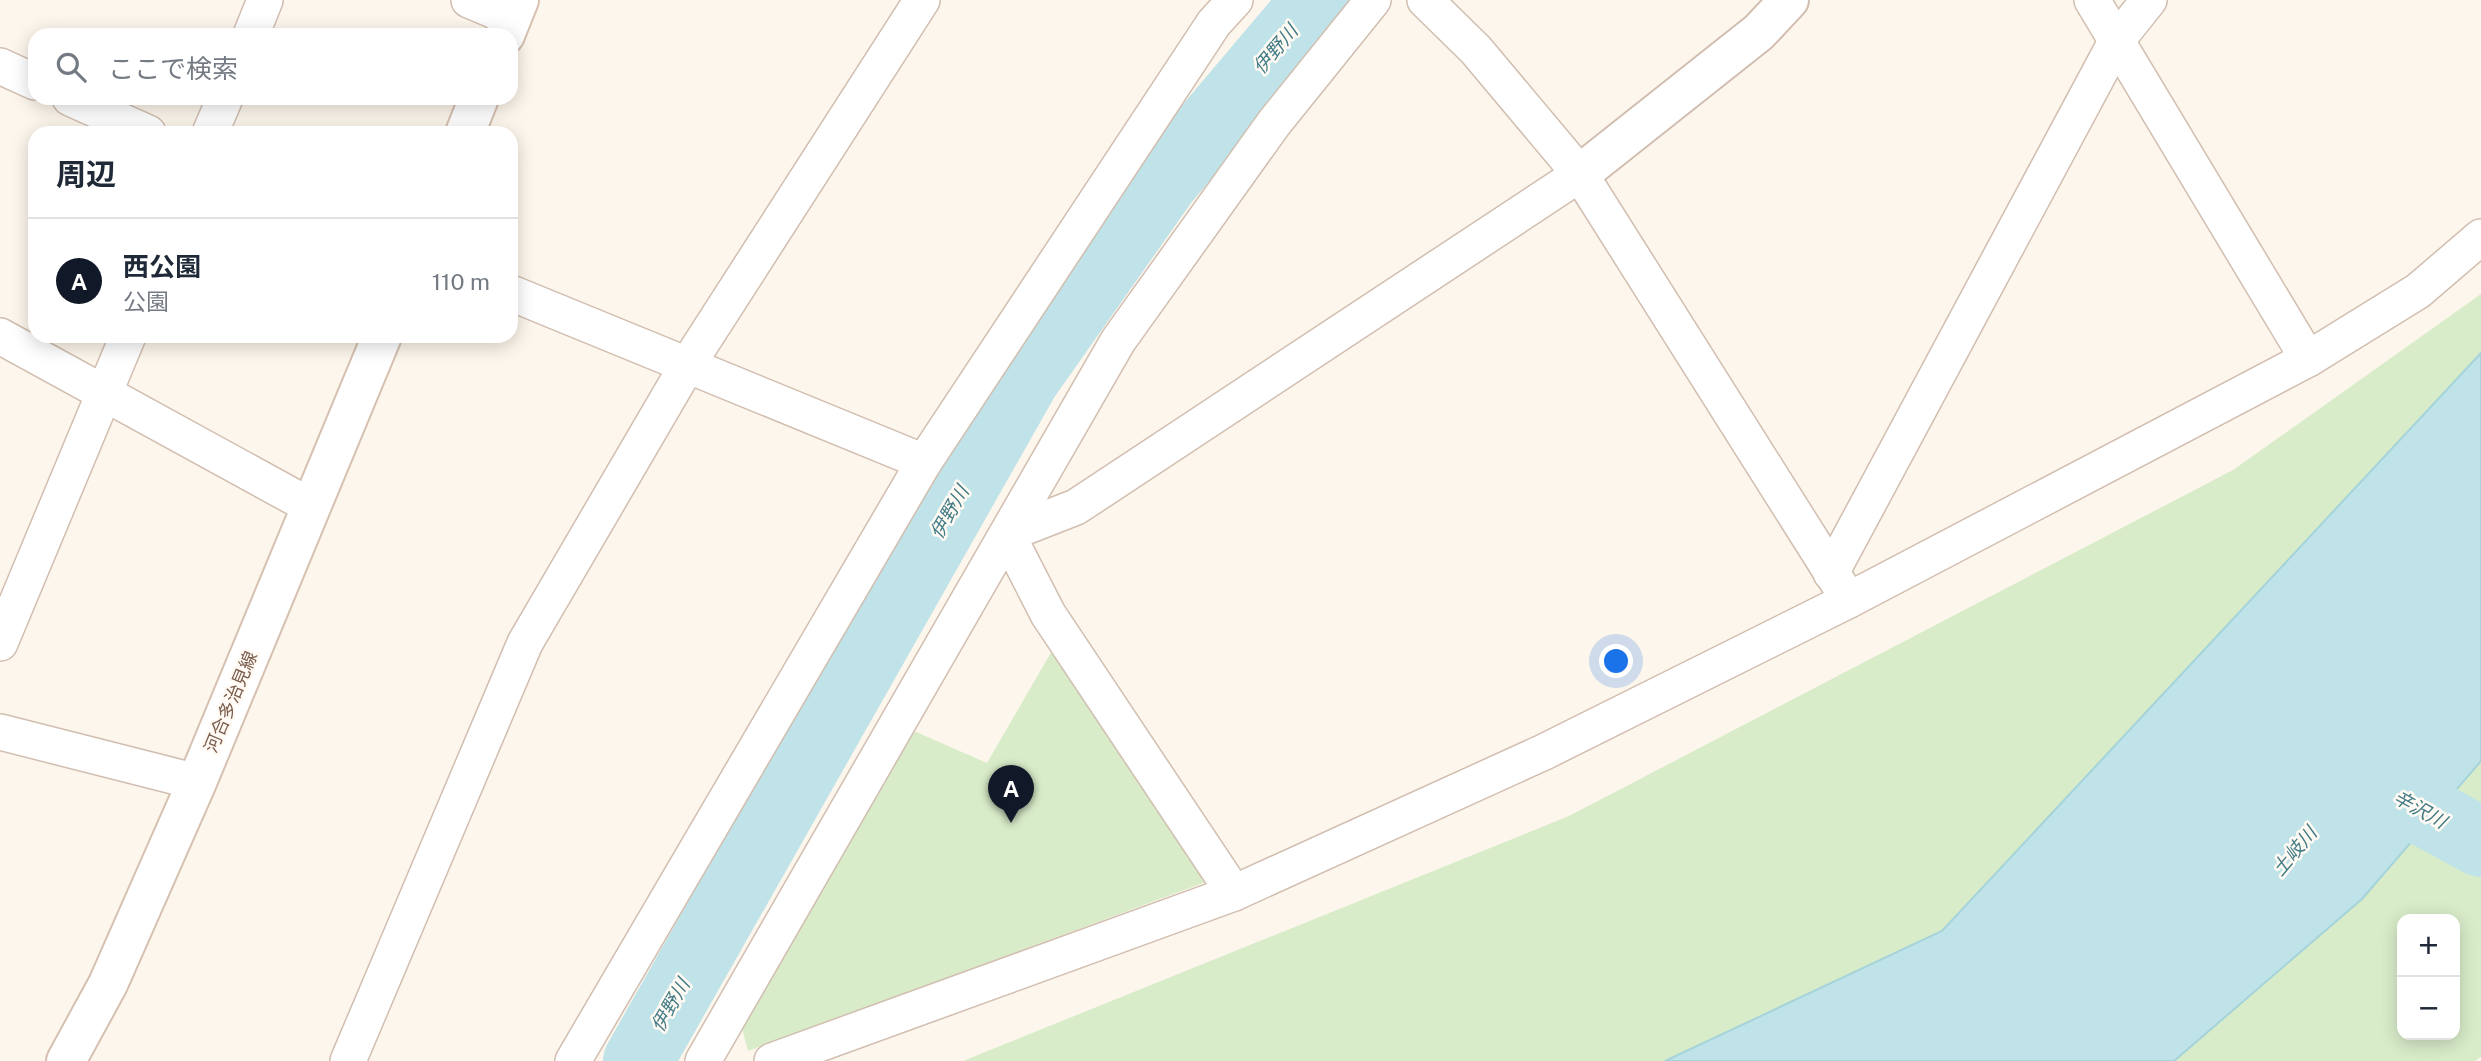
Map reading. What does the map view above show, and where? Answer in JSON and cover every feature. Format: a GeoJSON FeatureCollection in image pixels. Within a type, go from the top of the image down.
{"type":"FeatureCollection","features":[{"type":"Feature","properties":{"kind":"main road"},"geometry":{"type":"LineString","coordinates":[[1580,174],[1759,32],[1789,0]]}},
{"type":"Feature","properties":{"kind":"main road"},"geometry":{"type":"LineString","coordinates":[[468,126],[476,105]]}},
{"type":"Feature","properties":{"kind":"main road","name":"河合多治見線"},"geometry":{"type":"LineString","coordinates":[[66,1061],[107,984],[197,782],[379,343]]}},
{"type":"Feature","properties":{"kind":"street"},"geometry":{"type":"LineString","coordinates":[[254,28],[265,0]]}},
{"type":"Feature","properties":{"kind":"street"},"geometry":{"type":"LineString","coordinates":[[469,0],[512,18]]}},
{"type":"Feature","properties":{"kind":"street"},"geometry":{"type":"LineString","coordinates":[[348,1061],[525,643],[688,363],[922,0]]}},
{"type":"Feature","properties":{"kind":"street"},"geometry":{"type":"LineString","coordinates":[[573,1061],[924,462],[1214,23],[1235,0]]}},
{"type":"Feature","properties":{"kind":"street"},"geometry":{"type":"LineString","coordinates":[[703,1061],[1118,341],[1274,122],[1373,0]]}},
{"type":"Feature","properties":{"kind":"street"},"geometry":{"type":"LineString","coordinates":[[1425,0],[1476,50],[1580,174],[1840,587]]}},
{"type":"Feature","properties":{"kind":"street"},"geometry":{"type":"LineString","coordinates":[[2092,0],[2308,359]]}},
{"type":"Feature","properties":{"kind":"street"},"geometry":{"type":"LineString","coordinates":[[1840,587],[2117,40],[2150,0]]}},
{"type":"Feature","properties":{"kind":"street"},"geometry":{"type":"LineString","coordinates":[[0,66],[28,79]]}},
{"type":"Feature","properties":{"kind":"street"},"geometry":{"type":"LineString","coordinates":[[86,105],[132,126]]}},
{"type":"Feature","properties":{"kind":"street"},"geometry":{"type":"LineString","coordinates":[[213,126],[222,105]]}},
{"type":"Feature","properties":{"kind":"street"},"geometry":{"type":"LineString","coordinates":[[1007,534],[1076,507],[1580,174]]}},
{"type":"Feature","properties":{"kind":"street"},"geometry":{"type":"LineString","coordinates":[[772,1061],[1234,893],[1544,752],[1840,587],[2308,359],[2418,290],[2481,237]]}},
{"type":"Feature","properties":{"kind":"street"},"geometry":{"type":"LineString","coordinates":[[518,296],[688,363],[924,462]]}},
{"type":"Feature","properties":{"kind":"street"},"geometry":{"type":"LineString","coordinates":[[0,336],[312,507]]}},
{"type":"Feature","properties":{"kind":"street"},"geometry":{"type":"LineString","coordinates":[[0,643],[125,343]]}},
{"type":"Feature","properties":{"kind":"street"},"geometry":{"type":"LineString","coordinates":[[1007,534],[1048,614],[1234,893]]}},
{"type":"Feature","properties":{"kind":"street"},"geometry":{"type":"LineString","coordinates":[[0,732],[197,782]]}},
{"type":"Feature","properties":{"kind":"green space"},"geometry":{"type":"Polygon","coordinates":[[[2481,294],[2481,353],[1942,931],[1665,1061],[963,1061],[1569,816],[2233,470],[2481,294]]]}},
{"type":"Feature","properties":{"kind":"green space"},"geometry":{"type":"Polygon","coordinates":[[[1053,649],[1206,882],[748,1051],[741,1024],[907,728],[987,763],[1053,649]]]}},
{"type":"Feature","properties":{"kind":"green space"},"geometry":{"type":"Polygon","coordinates":[[[2481,761],[2481,1057],[2475,1061],[2174,1061],[2362,899],[2481,761]]]}},
{"type":"Feature","properties":{"kind":"water","name":"土岐川"},"geometry":{"type":"Polygon","coordinates":[[[2481,353],[2481,761],[2362,899],[2174,1061],[1665,1061],[1942,931],[2481,353]]]}},
{"type":"Feature","properties":{"kind":"waterway","name":"伊野川"},"geometry":{"type":"LineString","coordinates":[[638,1061],[1025,378],[1163,182],[1317,0]]}},
{"type":"Feature","properties":{"kind":"waterway","name":"辛沢川"},"geometry":{"type":"LineString","coordinates":[[2358,775],[2481,842]]}},
{"type":"Feature","properties":{"kind":"place","name":"西公園"},"geometry":{"type":"Point","coordinates":[1011,823]}}]}
